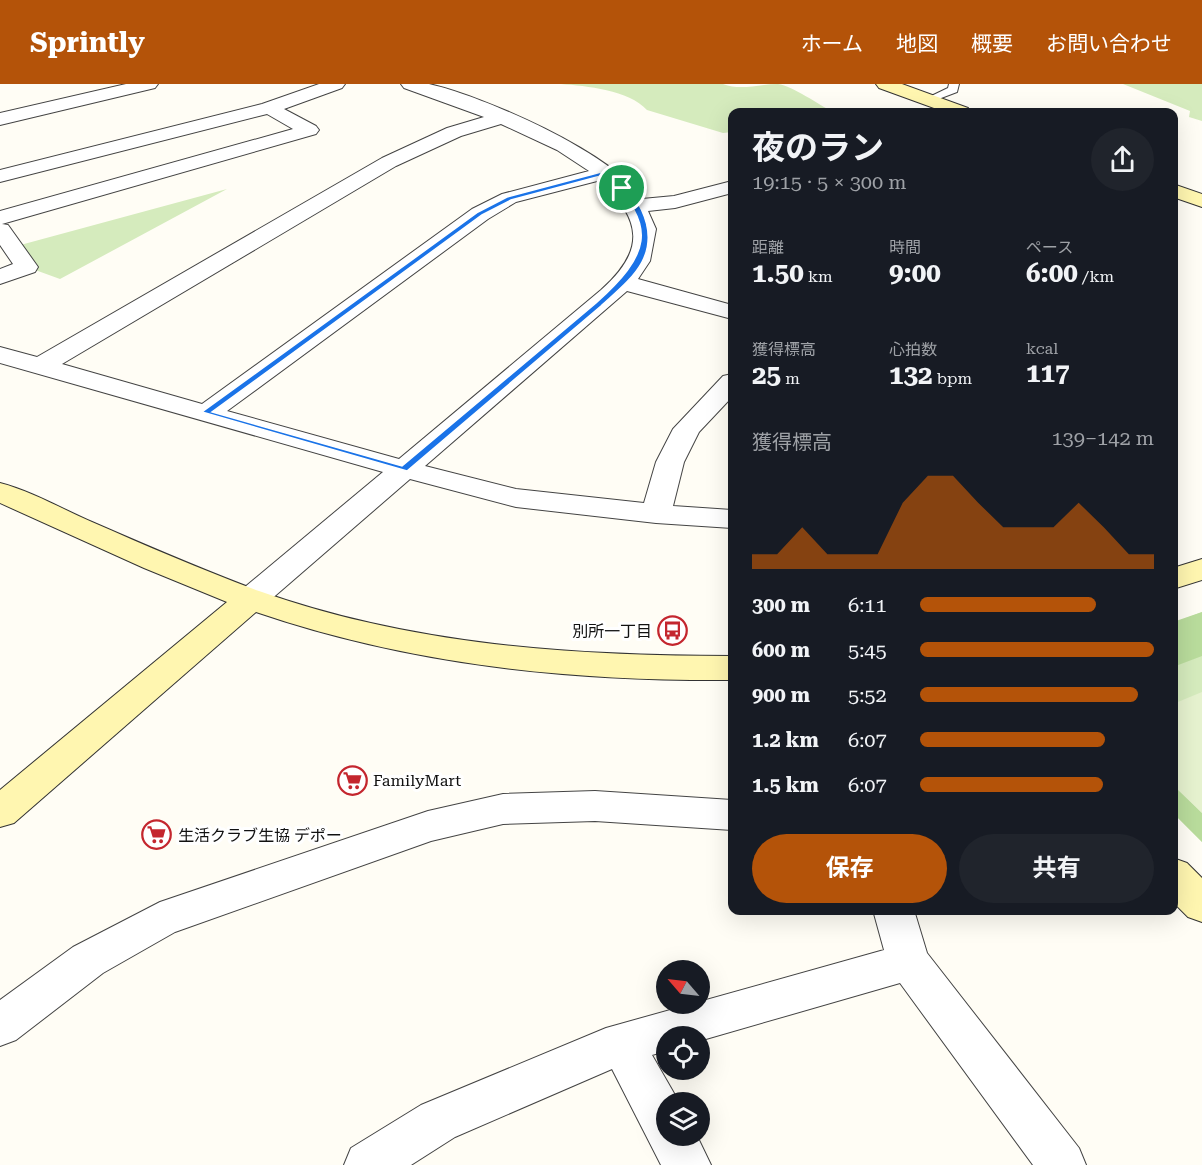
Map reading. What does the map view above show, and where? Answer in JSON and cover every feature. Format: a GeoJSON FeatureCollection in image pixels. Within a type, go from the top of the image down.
{"type":"FeatureCollection","features":[{"type":"Feature","properties":{"kind":"street"},"geometry":{"type":"LineString","coordinates":[[0,119],[149,84]]}},
{"type":"Feature","properties":{"kind":"street"},"geometry":{"type":"LineString","coordinates":[[0,176],[269,108],[336,84]]}},
{"type":"Feature","properties":{"kind":"street"},"geometry":{"type":"LineString","coordinates":[[0,812],[622,282],[639,261],[645,241],[638,206],[605,173],[554,141],[410,84]]}},
{"type":"Feature","properties":{"kind":"street"},"geometry":{"type":"LineString","coordinates":[[885,84],[950,108]]}},
{"type":"Feature","properties":{"kind":"street"},"geometry":{"type":"LineString","coordinates":[[0,218],[309,130],[269,108]]}},
{"type":"Feature","properties":{"kind":"street"},"geometry":{"type":"LineString","coordinates":[[42,366],[389,162],[454,132],[500,118]]}},
{"type":"Feature","properties":{"kind":"street"},"geometry":{"type":"LineString","coordinates":[[206,412],[480,214],[509,198],[605,173]]}},
{"type":"Feature","properties":{"kind":"street"},"geometry":{"type":"LineString","coordinates":[[638,206],[675,202],[728,188]]}},
{"type":"Feature","properties":{"kind":"street"},"geometry":{"type":"LineString","coordinates":[[1178,192],[1202,201]]}},
{"type":"Feature","properties":{"kind":"street"},"geometry":{"type":"LineString","coordinates":[[0,230],[27,267],[0,276]]}},
{"type":"Feature","properties":{"kind":"street"},"geometry":{"type":"LineString","coordinates":[[622,282],[728,311]]}},
{"type":"Feature","properties":{"kind":"street"},"geometry":{"type":"LineString","coordinates":[[0,355],[404,469],[516,498],[656,514],[728,519]]}},
{"type":"Feature","properties":{"kind":"street"},"geometry":{"type":"LineString","coordinates":[[656,514],[670,462],[687,429],[728,386]]}},
{"type":"Feature","properties":{"kind":"street"},"geometry":{"type":"LineString","coordinates":[[0,492],[250,600],[347,629],[492,655],[640,668],[728,668]]}},
{"type":"Feature","properties":{"kind":"street"},"geometry":{"type":"LineString","coordinates":[[1178,577],[1202,568]]}},
{"type":"Feature","properties":{"kind":"street"},"geometry":{"type":"LineString","coordinates":[[0,1026],[88,960],[160,920],[428,826],[502,809],[595,806],[728,815]]}},
{"type":"Feature","properties":{"kind":"street"},"geometry":{"type":"LineString","coordinates":[[1178,880],[1202,905]]}},
{"type":"Feature","properties":{"kind":"street"},"geometry":{"type":"LineString","coordinates":[[895,915],[909,962],[1062,1165]]}},
{"type":"Feature","properties":{"kind":"street"},"geometry":{"type":"LineString","coordinates":[[368,1165],[438,1121],[622,1043],[909,962]]}},
{"type":"Feature","properties":{"kind":"street"},"geometry":{"type":"LineString","coordinates":[[622,1043],[656,1107]]}},
{"type":"Feature","properties":{"kind":"street"},"geometry":{"type":"LineString","coordinates":[[677,1146],[687,1165]]}},
{"type":"Feature","properties":{"kind":"lane"},"geometry":{"type":"LineString","coordinates":[[928,100],[953,90],[954,84]]}},
{"type":"Feature","properties":{"kind":"green space"},"geometry":{"type":"Polygon","coordinates":[[[561,84],[723,84],[743,87],[778,84],[826,108],[728,108],[728,132],[723,133],[647,110],[629,98],[594,88],[561,84]]]}},
{"type":"Feature","properties":{"kind":"green space"},"geometry":{"type":"Polygon","coordinates":[[[1123,84],[1202,84],[1202,121],[1189,117],[1190,111],[1123,84]]]}},
{"type":"Feature","properties":{"kind":"green space"},"geometry":{"type":"Polygon","coordinates":[[[227,189],[60,279],[27,267],[13,247],[227,189]]]}},
{"type":"Feature","properties":{"kind":"green space"},"geometry":{"type":"Polygon","coordinates":[[[1202,612],[1202,842],[1178,818],[1178,621],[1202,612]]]}},
{"type":"Feature","properties":{"kind":"green space"},"geometry":{"type":"Polygon","coordinates":[[[1202,612],[1202,656],[1178,665],[1178,620],[1202,612]]]}},
{"type":"Feature","properties":{"kind":"green space"},"geometry":{"type":"Polygon","coordinates":[[[1202,692],[1202,813],[1178,790],[1178,702],[1202,692]]]}},
{"type":"Feature","properties":{"kind":"green space"},"geometry":{"type":"Polygon","coordinates":[[[1178,790],[1202,813],[1202,842],[1178,818],[1178,790]]]}},
{"type":"Feature","properties":{"kind":"place","name":"別所一丁目"},"geometry":{"type":"Point","coordinates":[673,631]}},
{"type":"Feature","properties":{"kind":"place","name":"FamilyMart"},"geometry":{"type":"Point","coordinates":[352,780]}},
{"type":"Feature","properties":{"kind":"place","name":"生活クラブ生協 デポー"},"geometry":{"type":"Point","coordinates":[157,835]}},
{"type":"Feature","properties":{"kind":"route"},"geometry":{"type":"LineString","coordinates":[[605,173],[622,188],[638,206],[643,224],[645,241],[639,261],[622,282],[598,304],[404,469],[206,412],[480,214],[509,198],[605,173]]}}]}
